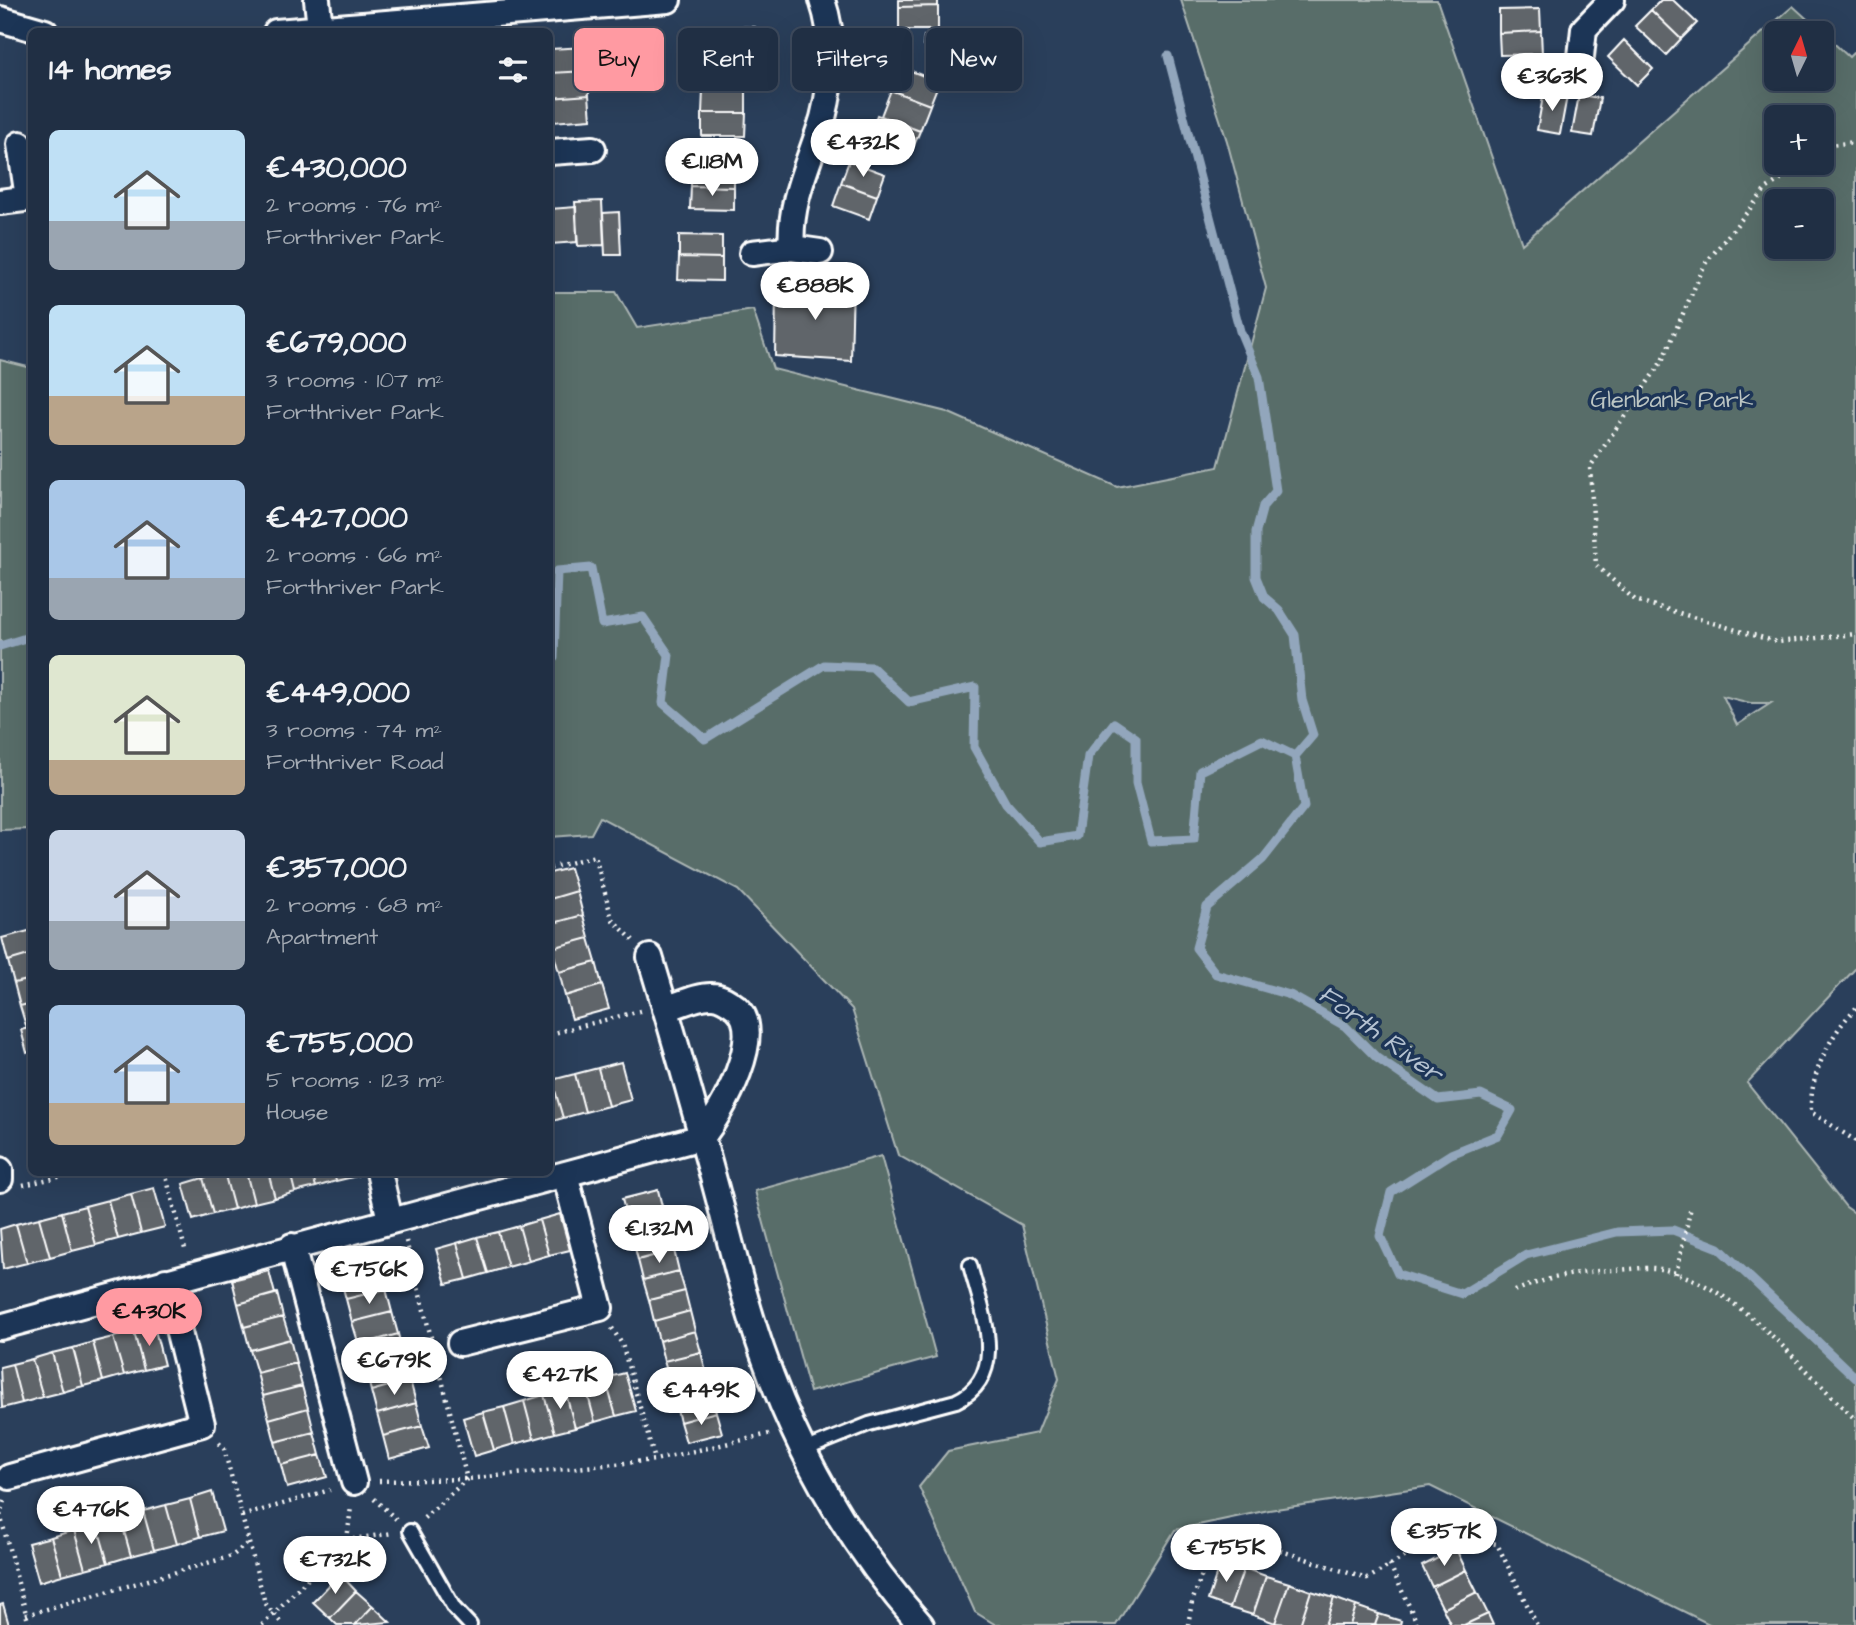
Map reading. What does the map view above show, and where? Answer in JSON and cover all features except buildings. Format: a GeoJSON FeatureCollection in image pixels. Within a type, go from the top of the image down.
{"type":"FeatureCollection","features":[{"type":"Feature","properties":{"kind":"street"},"geometry":{"type":"LineString","coordinates":[[317,0],[320,28],[500,23],[668,0]]}},
{"type":"Feature","properties":{"kind":"street"},"geometry":{"type":"LineString","coordinates":[[792,248],[790,226],[798,189],[823,116],[833,59],[822,0]]}},
{"type":"Feature","properties":{"kind":"street"},"geometry":{"type":"LineString","coordinates":[[1579,75],[1584,29],[1612,0]]}},
{"type":"Feature","properties":{"kind":"street"},"geometry":{"type":"LineString","coordinates":[[3,13],[36,28]]}},
{"type":"Feature","properties":{"kind":"street"},"geometry":{"type":"LineString","coordinates":[[20,144],[28,187]]}},
{"type":"Feature","properties":{"kind":"street"},"geometry":{"type":"LineString","coordinates":[[553,152],[593,149]]}},
{"type":"Feature","properties":{"kind":"street"},"geometry":{"type":"LineString","coordinates":[[0,202],[28,198]]}},
{"type":"Feature","properties":{"kind":"street"},"geometry":{"type":"LineString","coordinates":[[751,253],[792,248],[820,252]]}},
{"type":"Feature","properties":{"kind":"street"},"geometry":{"type":"LineString","coordinates":[[650,957],[761,1350],[799,1439],[867,1561],[921,1625]]}},
{"type":"Feature","properties":{"kind":"street"},"geometry":{"type":"LineString","coordinates":[[0,1327],[292,1246],[702,1138],[716,1120],[749,1042],[749,1026],[741,1011],[728,1000],[712,996],[665,1009]]}},
{"type":"Feature","properties":{"kind":"street"},"geometry":{"type":"LineString","coordinates":[[460,1343],[600,1308],[565,1174]]}},
{"type":"Feature","properties":{"kind":"street"},"geometry":{"type":"LineString","coordinates":[[380,1176],[390,1220]]}},
{"type":"Feature","properties":{"kind":"street"},"geometry":{"type":"LineString","coordinates":[[292,1246],[355,1482]]}},
{"type":"Feature","properties":{"kind":"street"},"geometry":{"type":"LineString","coordinates":[[10,1477],[202,1424],[166,1281]]}},
{"type":"Feature","properties":{"kind":"lane"},"geometry":{"type":"LineString","coordinates":[[799,1439],[870,1424],[956,1401],[969,1395],[986,1370],[989,1337],[970,1265]]}},
{"type":"Feature","properties":{"kind":"lane"},"geometry":{"type":"LineString","coordinates":[[410,1531],[454,1608],[470,1625]]}},
{"type":"Feature","properties":{"kind":"path"},"geometry":{"type":"LineString","coordinates":[[1834,144],[1856,142]]}},
{"type":"Feature","properties":{"kind":"path"},"geometry":{"type":"LineString","coordinates":[[1786,175],[1766,189],[1705,264],[1662,360],[1590,467],[1596,565],[1635,600],[1777,642],[1856,634]]}},
{"type":"Feature","properties":{"kind":"path"},"geometry":{"type":"LineString","coordinates":[[553,867],[595,856],[612,919],[650,957]]}},
{"type":"Feature","properties":{"kind":"path"},"geometry":{"type":"LineString","coordinates":[[1856,1008],[1838,1026],[1810,1092],[1811,1112],[1856,1141]]}},
{"type":"Feature","properties":{"kind":"path"},"geometry":{"type":"LineString","coordinates":[[553,1033],[631,1012]]}},
{"type":"Feature","properties":{"kind":"path"},"geometry":{"type":"LineString","coordinates":[[1,1176],[27,1186],[66,1176]]}},
{"type":"Feature","properties":{"kind":"path"},"geometry":{"type":"LineString","coordinates":[[166,1176],[192,1274]]}},
{"type":"Feature","properties":{"kind":"path"},"geometry":{"type":"LineString","coordinates":[[1676,1274],[1690,1207]]}},
{"type":"Feature","properties":{"kind":"path"},"geometry":{"type":"LineString","coordinates":[[1515,1291],[1542,1279],[1590,1271],[1659,1269],[1700,1282],[1742,1309],[1856,1420]]}},
{"type":"Feature","properties":{"kind":"path"},"geometry":{"type":"LineString","coordinates":[[600,1308],[622,1344],[655,1460]]}},
{"type":"Feature","properties":{"kind":"path"},"geometry":{"type":"LineString","coordinates":[[202,1424],[224,1448],[265,1603],[272,1615],[283,1625]]}},
{"type":"Feature","properties":{"kind":"path"},"geometry":{"type":"LineString","coordinates":[[242,1517],[355,1482],[467,1479],[655,1460],[799,1439]]}},
{"type":"Feature","properties":{"kind":"path"},"geometry":{"type":"LineString","coordinates":[[10,1477],[0,1514],[29,1625]]}},
{"type":"Feature","properties":{"kind":"path"},"geometry":{"type":"LineString","coordinates":[[262,1625],[347,1540],[410,1531],[467,1479]]}},
{"type":"Feature","properties":{"kind":"path"},"geometry":{"type":"LineString","coordinates":[[355,1482],[410,1531]]}},
{"type":"Feature","properties":{"kind":"path"},"geometry":{"type":"LineString","coordinates":[[347,1540],[355,1482]]}},
{"type":"Feature","properties":{"kind":"path"},"geometry":{"type":"LineString","coordinates":[[1188,1625],[1192,1602],[1213,1544],[1248,1539],[1367,1579],[1441,1535],[1497,1544],[1537,1625]]}},
{"type":"Feature","properties":{"kind":"path"},"geometry":{"type":"LineString","coordinates":[[26,1615],[232,1556],[249,1542]]}},
{"type":"Feature","properties":{"kind":"path"},"geometry":{"type":"LineString","coordinates":[[1390,1565],[1418,1625]]}},
{"type":"Feature","properties":{"kind":"green space","name":"Glenbank Park"},"geometry":{"type":"Polygon","coordinates":[[[1181,0],[1437,0],[1522,244],[1764,31],[1764,91],[1834,91],[1834,43],[1849,57],[1856,50],[1856,968],[1747,1083],[1846,1207],[1856,1214],[1856,1625],[1711,1625],[1430,1486],[1269,1510],[1175,1530],[1116,1625],[996,1625],[975,1612],[919,1487],[948,1451],[1037,1433],[1059,1379],[1022,1225],[898,1155],[852,1009],[738,890],[600,817],[591,834],[553,837],[553,292],[616,292],[637,328],[753,310],[773,369],[947,412],[1117,487],[1218,467],[1266,288],[1227,141],[1181,0]],[[1723,696],[1737,725],[1771,703],[1750,703],[1723,696]]]}},
{"type":"Feature","properties":{"kind":"green space"},"geometry":{"type":"Polygon","coordinates":[[[1793,6],[1809,21],[1776,21],[1793,6]]]}},
{"type":"Feature","properties":{"kind":"green space"},"geometry":{"type":"Polygon","coordinates":[[[0,360],[28,367],[28,829],[0,830],[0,360]]]}},
{"type":"Feature","properties":{"kind":"green space"},"geometry":{"type":"Polygon","coordinates":[[[881,1156],[936,1357],[810,1392],[755,1191],[881,1156]]]}},
{"type":"Feature","properties":{"kind":"waterway"},"geometry":{"type":"LineString","coordinates":[[1168,56],[1240,331],[1259,377],[1276,491],[1263,506],[1256,532],[1256,577],[1264,597],[1279,610],[1295,635],[1302,700],[1313,735],[1295,756]]}},
{"type":"Feature","properties":{"kind":"waterway","name":"Forth River"},"geometry":{"type":"LineString","coordinates":[[553,659],[557,571],[591,568],[602,624],[643,617],[669,655],[663,703],[705,739],[824,665],[872,667],[909,702],[975,687],[974,747],[1006,804],[1040,842],[1077,836],[1088,756],[1114,723],[1136,738],[1136,783],[1151,841],[1194,839],[1200,771],[1262,740],[1295,756]]}},
{"type":"Feature","properties":{"kind":"waterway","name":"Forth River"},"geometry":{"type":"LineString","coordinates":[[0,646],[28,637]]}},
{"type":"Feature","properties":{"kind":"waterway","name":"Forth River"},"geometry":{"type":"LineString","coordinates":[[1295,756],[1304,807],[1263,859],[1207,907],[1196,948],[1216,974],[1290,995],[1345,1026],[1377,1058],[1438,1100],[1481,1095],[1512,1110],[1498,1135],[1451,1154],[1391,1192],[1380,1236],[1398,1274],[1462,1294],[1526,1255],[1617,1232],[1673,1230],[1719,1248],[1856,1378]]}}]}
